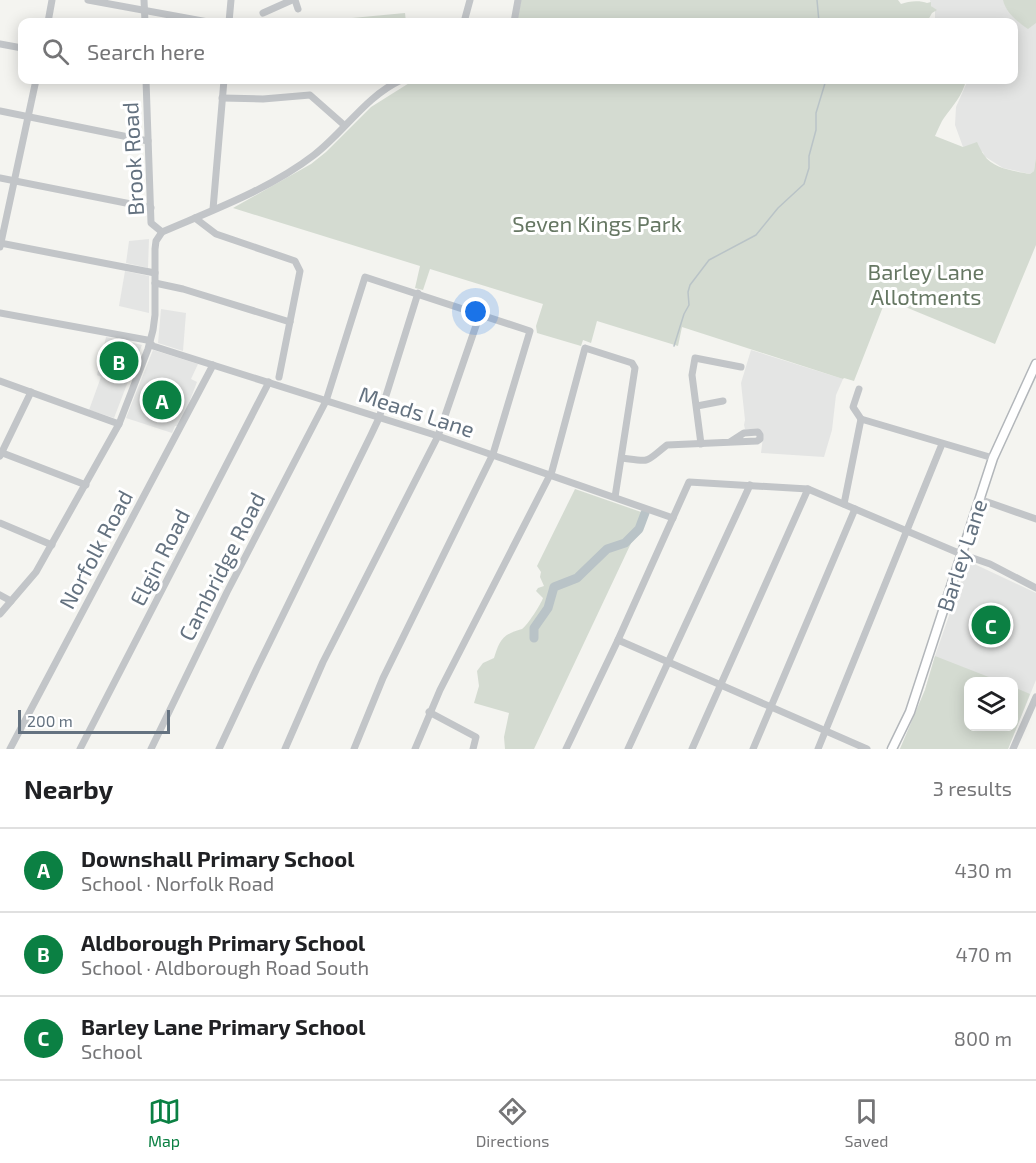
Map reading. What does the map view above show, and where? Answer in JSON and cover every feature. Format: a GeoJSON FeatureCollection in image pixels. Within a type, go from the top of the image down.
{"type":"FeatureCollection","features":[{"type":"Feature","properties":{"kind":"main road","name":"Barley Lane"},"geometry":{"type":"LineString","coordinates":[[892,749],[913,702],[993,458],[1036,363]]}},
{"type":"Feature","properties":{"kind":"street"},"geometry":{"type":"LineString","coordinates":[[49,18],[52,0]]}},
{"type":"Feature","properties":{"kind":"street"},"geometry":{"type":"LineString","coordinates":[[88,0],[189,18]]}},
{"type":"Feature","properties":{"kind":"street"},"geometry":{"type":"LineString","coordinates":[[144,0],[145,18]]}},
{"type":"Feature","properties":{"kind":"street"},"geometry":{"type":"LineString","coordinates":[[229,18],[231,0]]}},
{"type":"Feature","properties":{"kind":"street"},"geometry":{"type":"LineString","coordinates":[[263,14],[294,0],[298,9]]}},
{"type":"Feature","properties":{"kind":"street"},"geometry":{"type":"LineString","coordinates":[[465,18],[470,0]]}},
{"type":"Feature","properties":{"kind":"street"},"geometry":{"type":"LineString","coordinates":[[515,18],[518,0]]}},
{"type":"Feature","properties":{"kind":"street"},"geometry":{"type":"LineString","coordinates":[[0,44],[18,47]]}},
{"type":"Feature","properties":{"kind":"street"},"geometry":{"type":"LineString","coordinates":[[35,84],[0,245],[155,273]]}},
{"type":"Feature","properties":{"kind":"street","name":"Brook Road"},"geometry":{"type":"LineString","coordinates":[[146,84],[152,223],[162,232]]}},
{"type":"Feature","properties":{"kind":"street"},"geometry":{"type":"LineString","coordinates":[[213,209],[224,84]]}},
{"type":"Feature","properties":{"kind":"street"},"geometry":{"type":"LineString","coordinates":[[0,614],[32,577],[119,424],[150,343],[155,315],[156,241],[162,232],[246,195],[313,156],[374,97],[395,84]]}},
{"type":"Feature","properties":{"kind":"street"},"geometry":{"type":"LineString","coordinates":[[222,98],[263,99],[310,95],[344,125]]}},
{"type":"Feature","properties":{"kind":"street"},"geometry":{"type":"LineString","coordinates":[[0,111],[148,141]]}},
{"type":"Feature","properties":{"kind":"street"},"geometry":{"type":"LineString","coordinates":[[0,178],[151,208]]}},
{"type":"Feature","properties":{"kind":"street"},"geometry":{"type":"LineString","coordinates":[[195,218],[216,234],[295,261],[300,271],[279,377]]}},
{"type":"Feature","properties":{"kind":"street","name":"Cambridge Road"},"geometry":{"type":"LineString","coordinates":[[151,749],[227,592],[326,401],[364,278],[418,293]]}},
{"type":"Feature","properties":{"kind":"street"},"geometry":{"type":"LineString","coordinates":[[155,283],[183,289],[290,322]]}},
{"type":"Feature","properties":{"kind":"street"},"geometry":{"type":"LineString","coordinates":[[219,749],[379,418],[418,293],[530,331],[493,454],[383,678],[354,749]]}},
{"type":"Feature","properties":{"kind":"street","name":"Meads Lane"},"geometry":{"type":"LineString","coordinates":[[0,313],[147,340],[213,365],[493,454],[673,518]]}},
{"type":"Feature","properties":{"kind":"street"},"geometry":{"type":"LineString","coordinates":[[285,749],[323,662],[438,436],[480,314]]}},
{"type":"Feature","properties":{"kind":"street"},"geometry":{"type":"LineString","coordinates":[[415,749],[429,712],[550,474],[585,348],[634,365],[615,497]]}},
{"type":"Feature","properties":{"kind":"street"},"geometry":{"type":"LineString","coordinates":[[700,444],[692,375],[695,358],[741,367]]}},
{"type":"Feature","properties":{"kind":"street","name":"Norfolk Road"},"geometry":{"type":"LineString","coordinates":[[10,749],[213,365]]}},
{"type":"Feature","properties":{"kind":"street"},"geometry":{"type":"LineString","coordinates":[[0,381],[119,424]]}},
{"type":"Feature","properties":{"kind":"street","name":"Elgin Road"},"geometry":{"type":"LineString","coordinates":[[80,749],[269,382]]}},
{"type":"Feature","properties":{"kind":"street"},"geometry":{"type":"LineString","coordinates":[[844,504],[861,419],[854,407],[859,389]]}},
{"type":"Feature","properties":{"kind":"street"},"geometry":{"type":"LineString","coordinates":[[31,392],[0,454],[86,485]]}},
{"type":"Feature","properties":{"kind":"street"},"geometry":{"type":"LineString","coordinates":[[697,406],[723,401]]}},
{"type":"Feature","properties":{"kind":"street"},"geometry":{"type":"LineString","coordinates":[[861,419],[993,458]]}},
{"type":"Feature","properties":{"kind":"street"},"geometry":{"type":"LineString","coordinates":[[622,458],[646,461],[667,445],[729,442]]}},
{"type":"Feature","properties":{"kind":"street"},"geometry":{"type":"LineString","coordinates":[[818,749],[942,444]]}},
{"type":"Feature","properties":{"kind":"street"},"geometry":{"type":"LineString","coordinates":[[566,749],[689,482],[808,489],[961,554],[977,558],[1036,588]]}},
{"type":"Feature","properties":{"kind":"street"},"geometry":{"type":"LineString","coordinates":[[628,749],[750,485]]}},
{"type":"Feature","properties":{"kind":"street"},"geometry":{"type":"LineString","coordinates":[[692,749],[808,489]]}},
{"type":"Feature","properties":{"kind":"street"},"geometry":{"type":"LineString","coordinates":[[979,499],[1035,516]]}},
{"type":"Feature","properties":{"kind":"street"},"geometry":{"type":"LineString","coordinates":[[753,749],[855,509]]}},
{"type":"Feature","properties":{"kind":"street"},"geometry":{"type":"LineString","coordinates":[[0,522],[52,545]]}},
{"type":"Feature","properties":{"kind":"street"},"geometry":{"type":"LineString","coordinates":[[0,595],[11,601]]}},
{"type":"Feature","properties":{"kind":"street"},"geometry":{"type":"LineString","coordinates":[[618,640],[867,749]]}},
{"type":"Feature","properties":{"kind":"street"},"geometry":{"type":"LineString","coordinates":[[1013,749],[1036,697]]}},
{"type":"Feature","properties":{"kind":"street"},"geometry":{"type":"LineString","coordinates":[[429,712],[476,737],[473,749]]}},
{"type":"Feature","properties":{"kind":"shaded area"},"geometry":{"type":"Polygon","coordinates":[[[930,0],[1036,0],[1036,157],[1034,171],[1030,174],[1003,168],[984,156],[983,152],[963,147],[955,125],[956,107],[966,84],[1018,84],[1018,18],[935,18],[935,11],[930,0]]]}},
{"type":"Feature","properties":{"kind":"shaded area"},"geometry":{"type":"Polygon","coordinates":[[[149,239],[148,268],[126,263],[129,241],[149,239]]]}},
{"type":"Feature","properties":{"kind":"shaded area"},"geometry":{"type":"Polygon","coordinates":[[[125,271],[149,276],[149,313],[119,306],[125,271]]]}},
{"type":"Feature","properties":{"kind":"shaded area"},"geometry":{"type":"Polygon","coordinates":[[[161,309],[186,313],[183,351],[158,343],[161,309]]]}},
{"type":"Feature","properties":{"kind":"shaded area"},"geometry":{"type":"Polygon","coordinates":[[[106,337],[142,345],[114,418],[89,410],[101,377],[97,375],[106,337]]]}},
{"type":"Feature","properties":{"kind":"shaded area"},"geometry":{"type":"Polygon","coordinates":[[[153,350],[198,364],[191,379],[197,382],[180,426],[175,426],[172,433],[126,418],[153,350]]]}},
{"type":"Feature","properties":{"kind":"shaded area"},"geometry":{"type":"Polygon","coordinates":[[[751,350],[843,379],[836,395],[832,430],[824,457],[761,453],[763,437],[758,429],[745,429],[744,425],[741,383],[751,350]]]}},
{"type":"Feature","properties":{"kind":"shaded area"},"geometry":{"type":"Polygon","coordinates":[[[968,561],[1036,593],[1036,680],[1018,724],[1018,677],[964,677],[964,731],[1015,731],[1008,749],[900,749],[925,690],[968,561]]]}},
{"type":"Feature","properties":{"kind":"green space"},"geometry":{"type":"Polygon","coordinates":[[[521,0],[898,0],[901,4],[914,1],[931,2],[931,6],[937,10],[929,18],[518,18],[521,0]]]}},
{"type":"Feature","properties":{"kind":"green space"},"geometry":{"type":"Polygon","coordinates":[[[1003,0],[1036,0],[1036,23],[1028,29],[1018,22],[1018,18],[1014,18],[1003,0]]]}},
{"type":"Feature","properties":{"kind":"green space"},"geometry":{"type":"Polygon","coordinates":[[[405,13],[406,18],[352,18],[405,13]]]}},
{"type":"Feature","properties":{"kind":"green space"},"geometry":{"type":"Polygon","coordinates":[[[408,84],[965,84],[935,136],[963,147],[977,142],[988,160],[1005,169],[1018,172],[1030,174],[1034,171],[1036,157],[1036,245],[995,344],[886,299],[854,381],[682,327],[678,346],[597,321],[591,343],[583,340],[581,346],[537,333],[536,326],[543,304],[430,269],[423,290],[415,288],[420,266],[233,208],[311,164],[371,107],[408,84]]]}},
{"type":"Feature","properties":{"kind":"green space"},"geometry":{"type":"Polygon","coordinates":[[[575,489],[644,513],[534,749],[505,749],[504,737],[509,713],[474,703],[479,686],[477,671],[483,663],[494,658],[502,639],[522,629],[540,605],[543,598],[536,591],[544,586],[537,566],[575,489]]]}},
{"type":"Feature","properties":{"kind":"green space"},"geometry":{"type":"Polygon","coordinates":[[[935,656],[989,677],[964,677],[964,731],[1015,731],[1008,749],[900,749],[925,690],[935,656]]]}},
{"type":"Feature","properties":{"kind":"green space"},"geometry":{"type":"Polygon","coordinates":[[[1018,689],[1030,694],[1018,724],[1018,689]]]}},
{"type":"Feature","properties":{"kind":"waterway"},"geometry":{"type":"LineString","coordinates":[[817,0],[819,18]]}},
{"type":"Feature","properties":{"kind":"waterway"},"geometry":{"type":"LineString","coordinates":[[674,346],[689,305],[690,285],[709,260],[756,235],[778,208],[804,184],[816,130],[816,113],[825,84]]}},
{"type":"Feature","properties":{"kind":"waterway"},"geometry":{"type":"LineString","coordinates":[[534,638],[534,628],[548,608],[554,587],[577,578],[607,549],[625,543],[639,529],[645,513]]}},
{"type":"Feature","properties":{"kind":"place","name":"Aldborough Primary School"},"geometry":{"type":"Point","coordinates":[119,361]}},
{"type":"Feature","properties":{"kind":"place","name":"Downshall Primary School"},"geometry":{"type":"Point","coordinates":[162,400]}},
{"type":"Feature","properties":{"kind":"place","name":"Barley Lane Primary School"},"geometry":{"type":"Point","coordinates":[991,625]}},
{"type":"Feature","properties":{"kind":"park label","name":"Seven Kings Park"},"geometry":{"type":"Point","coordinates":[597,223]}},
{"type":"Feature","properties":{"kind":"park label","name":"Barley Lane Allotments"},"geometry":{"type":"Point","coordinates":[926,284]}}]}
